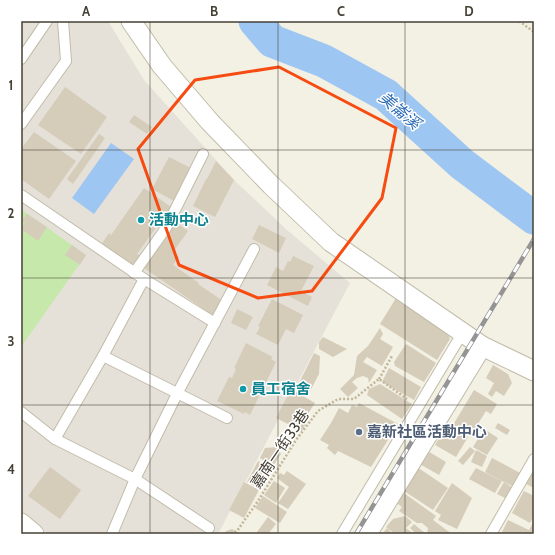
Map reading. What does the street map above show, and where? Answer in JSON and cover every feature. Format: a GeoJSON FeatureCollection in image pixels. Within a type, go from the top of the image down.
{"type":"FeatureCollection","features":[{"type":"Feature","properties":{"kind":"street"},"geometry":{"type":"LineString","coordinates":[[131,21],[162,66],[210,122],[271,185],[331,242],[482,346],[534,371]]}},
{"type":"Feature","properties":{"kind":"street"},"geometry":{"type":"LineString","coordinates":[[367,534],[482,346]]}},
{"type":"Feature","properties":{"kind":"street"},"geometry":{"type":"LineString","coordinates":[[21,524],[34,534]]}},
{"type":"Feature","properties":{"kind":"lane"},"geometry":{"type":"LineString","coordinates":[[21,59],[47,21]]}},
{"type":"Feature","properties":{"kind":"lane"},"geometry":{"type":"LineString","coordinates":[[21,124],[66,61],[63,21]]}},
{"type":"Feature","properties":{"kind":"lane"},"geometry":{"type":"LineString","coordinates":[[134,273],[166,228],[203,154]]}},
{"type":"Feature","properties":{"kind":"lane"},"geometry":{"type":"LineString","coordinates":[[21,196],[144,280],[215,323]]}},
{"type":"Feature","properties":{"kind":"lane"},"geometry":{"type":"LineString","coordinates":[[112,534],[135,479],[177,394],[254,249]]}},
{"type":"Feature","properties":{"kind":"lane"},"geometry":{"type":"LineString","coordinates":[[55,439],[103,356],[144,280]]}},
{"type":"Feature","properties":{"kind":"lane"},"geometry":{"type":"LineString","coordinates":[[342,534],[463,332]]}},
{"type":"Feature","properties":{"kind":"lane"},"geometry":{"type":"LineString","coordinates":[[103,356],[227,418]]}},
{"type":"Feature","properties":{"kind":"lane"},"geometry":{"type":"LineString","coordinates":[[21,412],[55,439],[135,479],[209,528]]}},
{"type":"Feature","properties":{"kind":"lane"},"geometry":{"type":"LineString","coordinates":[[491,534],[534,459]]}},
{"type":"Feature","properties":{"kind":"path"},"geometry":{"type":"LineString","coordinates":[[519,21],[534,32]]}},
{"type":"Feature","properties":{"kind":"path","name":"嘉南一街33巷"},"geometry":{"type":"LineString","coordinates":[[231,534],[237,531],[250,513],[296,440],[318,411],[338,399],[354,399],[379,379],[392,356]]}},
{"type":"Feature","properties":{"kind":"path"},"geometry":{"type":"LineString","coordinates":[[379,379],[418,407]]}},
{"type":"Feature","properties":{"kind":"highlighted area"},"geometry":{"type":"Polygon","coordinates":[[[279,67],[396,128],[382,198],[312,291],[258,298],[179,265],[138,149],[195,80],[279,67]]]}},
{"type":"Feature","properties":{"kind":"shaded area"},"geometry":{"type":"Polygon","coordinates":[[[21,21],[108,21],[144,80],[234,180],[287,230],[350,283],[218,534],[48,534],[21,514],[21,21]]]}},
{"type":"Feature","properties":{"kind":"green space"},"geometry":{"type":"Polygon","coordinates":[[[21,209],[86,255],[21,347],[21,209]]]}},
{"type":"Feature","properties":{"kind":"water"},"geometry":{"type":"Polygon","coordinates":[[[111,143],[134,159],[94,214],[72,198],[111,143]]]}},
{"type":"Feature","properties":{"kind":"building"},"geometry":{"type":"Polygon","coordinates":[[[65,87],[107,117],[81,154],[38,125],[65,87]]]}},
{"type":"Feature","properties":{"kind":"building"},"geometry":{"type":"Polygon","coordinates":[[[134,115],[152,127],[147,134],[129,122],[134,115]]]}},
{"type":"Feature","properties":{"kind":"building"},"geometry":{"type":"Polygon","coordinates":[[[34,132],[76,161],[49,199],[21,179],[21,149],[34,132]]]}},
{"type":"Feature","properties":{"kind":"building"},"geometry":{"type":"Polygon","coordinates":[[[99,134],[105,138],[73,184],[67,179],[99,134]]]}},
{"type":"Feature","properties":{"kind":"building"},"geometry":{"type":"Polygon","coordinates":[[[169,157],[191,168],[174,201],[152,189],[169,157]]]}},
{"type":"Feature","properties":{"kind":"building"},"geometry":{"type":"Polygon","coordinates":[[[216,161],[234,180],[215,217],[193,206],[216,161]]]}},
{"type":"Feature","properties":{"kind":"building","name":"活動中心"},"geometry":{"type":"Polygon","coordinates":[[[144,188],[171,207],[137,254],[140,255],[132,266],[101,245],[109,233],[111,235],[144,188]]]}},
{"type":"Feature","properties":{"kind":"building"},"geometry":{"type":"Polygon","coordinates":[[[27,214],[47,227],[38,241],[21,229],[25,223],[22,220],[27,214]]]}},
{"type":"Feature","properties":{"kind":"building"},"geometry":{"type":"Polygon","coordinates":[[[175,222],[188,231],[173,252],[179,257],[173,265],[223,301],[214,316],[144,268],[175,222]]]}},
{"type":"Feature","properties":{"kind":"building"},"geometry":{"type":"Polygon","coordinates":[[[259,225],[286,238],[279,253],[252,239],[259,225]]]}},
{"type":"Feature","properties":{"kind":"building"},"geometry":{"type":"Polygon","coordinates":[[[72,245],[86,255],[80,265],[65,255],[72,245]]]}},
{"type":"Feature","properties":{"kind":"building"},"geometry":{"type":"Polygon","coordinates":[[[293,256],[314,266],[301,291],[312,297],[308,306],[267,285],[276,267],[283,271],[288,261],[290,262],[293,256]]]}},
{"type":"Feature","properties":{"kind":"building"},"geometry":{"type":"Polygon","coordinates":[[[396,298],[446,330],[450,339],[437,360],[380,324],[396,298]]]}},
{"type":"Feature","properties":{"kind":"building"},"geometry":{"type":"Polygon","coordinates":[[[272,299],[303,315],[294,333],[286,329],[278,345],[256,334],[260,327],[258,326],[272,299]]]}},
{"type":"Feature","properties":{"kind":"building"},"geometry":{"type":"Polygon","coordinates":[[[237,309],[253,317],[246,330],[231,323],[237,309]]]}},
{"type":"Feature","properties":{"kind":"building"},"geometry":{"type":"Polygon","coordinates":[[[380,328],[383,334],[380,339],[393,347],[382,366],[367,357],[363,362],[377,370],[369,383],[368,378],[363,376],[352,382],[358,388],[348,397],[340,389],[354,375],[357,356],[368,346],[380,328]]]}},
{"type":"Feature","properties":{"kind":"building"},"geometry":{"type":"Polygon","coordinates":[[[323,337],[347,349],[333,357],[319,349],[319,342],[323,337]]]}},
{"type":"Feature","properties":{"kind":"building","name":"員工宿舍"},"geometry":{"type":"Polygon","coordinates":[[[246,343],[273,357],[271,359],[276,362],[250,415],[245,412],[244,414],[217,401],[229,377],[232,378],[236,369],[234,368],[246,343]]]}},
{"type":"Feature","properties":{"kind":"building"},"geometry":{"type":"Polygon","coordinates":[[[406,344],[436,363],[424,382],[395,366],[394,362],[406,344]]]}},
{"type":"Feature","properties":{"kind":"building"},"geometry":{"type":"Polygon","coordinates":[[[314,353],[320,356],[319,374],[308,395],[296,389],[314,353]]]}},
{"type":"Feature","properties":{"kind":"building"},"geometry":{"type":"Polygon","coordinates":[[[493,365],[508,374],[512,383],[504,396],[496,391],[492,397],[488,394],[494,383],[486,378],[493,365]]]}},
{"type":"Feature","properties":{"kind":"building"},"geometry":{"type":"Polygon","coordinates":[[[389,368],[421,387],[414,400],[382,382],[389,368]]]}},
{"type":"Feature","properties":{"kind":"building"},"geometry":{"type":"Polygon","coordinates":[[[380,384],[412,404],[402,419],[367,395],[369,389],[380,384]]]}},
{"type":"Feature","properties":{"kind":"building"},"geometry":{"type":"Polygon","coordinates":[[[291,389],[315,403],[305,418],[308,420],[302,431],[276,418],[291,389]]]}},
{"type":"Feature","properties":{"kind":"building"},"geometry":{"type":"Polygon","coordinates":[[[474,390],[497,404],[491,414],[486,411],[471,435],[453,425],[474,390]]]}},
{"type":"Feature","properties":{"kind":"building","name":"嘉新社區活動中心"},"geometry":{"type":"Polygon","coordinates":[[[359,403],[398,424],[371,467],[338,451],[335,455],[327,448],[329,445],[320,440],[339,408],[348,413],[352,405],[357,407],[359,403]]]}},
{"type":"Feature","properties":{"kind":"building"},"geometry":{"type":"Polygon","coordinates":[[[498,423],[510,430],[507,435],[495,428],[498,423]]]}},
{"type":"Feature","properties":{"kind":"building"},"geometry":{"type":"Polygon","coordinates":[[[447,425],[468,437],[456,457],[435,445],[447,425]]]}},
{"type":"Feature","properties":{"kind":"building"},"geometry":{"type":"Polygon","coordinates":[[[484,429],[498,438],[487,455],[473,447],[484,429]]]}},
{"type":"Feature","properties":{"kind":"building"},"geometry":{"type":"Polygon","coordinates":[[[277,447],[281,454],[273,466],[260,458],[265,448],[277,447]]]}},
{"type":"Feature","properties":{"kind":"building"},"geometry":{"type":"Polygon","coordinates":[[[470,447],[475,451],[463,465],[458,461],[470,447]]]}},
{"type":"Feature","properties":{"kind":"building"},"geometry":{"type":"Polygon","coordinates":[[[426,450],[446,462],[439,475],[418,463],[426,450]]]}},
{"type":"Feature","properties":{"kind":"building"},"geometry":{"type":"Polygon","coordinates":[[[476,450],[487,456],[482,467],[471,462],[476,450]]]}},
{"type":"Feature","properties":{"kind":"building"},"geometry":{"type":"Polygon","coordinates":[[[492,458],[522,474],[514,487],[485,472],[492,458]]]}},
{"type":"Feature","properties":{"kind":"building"},"geometry":{"type":"Polygon","coordinates":[[[258,461],[271,468],[260,489],[247,482],[258,461]]]}},
{"type":"Feature","properties":{"kind":"building"},"geometry":{"type":"Polygon","coordinates":[[[414,465],[448,488],[433,510],[404,491],[410,483],[404,480],[414,465]]]}},
{"type":"Feature","properties":{"kind":"building"},"geometry":{"type":"Polygon","coordinates":[[[50,467],[81,490],[60,519],[28,496],[50,467]]]}},
{"type":"Feature","properties":{"kind":"building"},"geometry":{"type":"Polygon","coordinates":[[[476,468],[502,481],[495,493],[469,479],[476,468]]]}},
{"type":"Feature","properties":{"kind":"building"},"geometry":{"type":"Polygon","coordinates":[[[533,470],[534,471],[534,488],[526,484],[533,470]]]}},
{"type":"Feature","properties":{"kind":"building"},"geometry":{"type":"Polygon","coordinates":[[[287,471],[306,484],[288,509],[278,503],[289,487],[277,478],[280,473],[284,475],[287,471]]]}},
{"type":"Feature","properties":{"kind":"building"},"geometry":{"type":"Polygon","coordinates":[[[274,481],[285,488],[276,503],[264,495],[274,481]]]}},
{"type":"Feature","properties":{"kind":"building"},"geometry":{"type":"Polygon","coordinates":[[[244,482],[259,490],[244,518],[229,510],[244,482]]]}},
{"type":"Feature","properties":{"kind":"building"},"geometry":{"type":"Polygon","coordinates":[[[504,482],[513,488],[507,499],[497,494],[504,482]]]}},
{"type":"Feature","properties":{"kind":"building"},"geometry":{"type":"Polygon","coordinates":[[[452,483],[472,498],[457,529],[438,520],[441,515],[435,511],[452,483]]]}},
{"type":"Feature","properties":{"kind":"building"},"geometry":{"type":"Polygon","coordinates":[[[401,491],[436,516],[433,520],[452,534],[427,534],[428,528],[422,523],[417,523],[399,511],[402,507],[394,501],[401,491]]]}},
{"type":"Feature","properties":{"kind":"building"},"geometry":{"type":"Polygon","coordinates":[[[524,491],[534,496],[534,516],[530,523],[512,513],[524,491]]]}},
{"type":"Feature","properties":{"kind":"building"},"geometry":{"type":"Polygon","coordinates":[[[263,496],[287,512],[280,523],[255,508],[263,496]]]}},
{"type":"Feature","properties":{"kind":"building"},"geometry":{"type":"Polygon","coordinates":[[[405,516],[412,522],[406,528],[411,532],[410,534],[395,534],[386,527],[393,519],[405,516]]]}},
{"type":"Feature","properties":{"kind":"building"},"geometry":{"type":"Polygon","coordinates":[[[268,517],[276,524],[268,534],[260,534],[257,532],[268,517]]]}},
{"type":"Feature","properties":{"kind":"building"},"geometry":{"type":"Polygon","coordinates":[[[508,520],[529,530],[534,521],[534,534],[501,534],[508,520]]]}},
{"type":"Feature","properties":{"kind":"building"},"geometry":{"type":"Polygon","coordinates":[[[414,524],[426,534],[413,534],[414,532],[410,528],[414,524]]]}},
{"type":"Feature","properties":{"kind":"building"},"geometry":{"type":"Polygon","coordinates":[[[387,528],[393,534],[382,534],[387,528]]]}},
{"type":"Feature","properties":{"kind":"building"},"geometry":{"type":"Polygon","coordinates":[[[232,529],[240,534],[224,534],[226,531],[232,529]]]}},
{"type":"Feature","properties":{"kind":"waterway","name":"美崙溪"},"geometry":{"type":"LineString","coordinates":[[255,21],[272,41],[324,61],[386,95],[462,164],[534,218]]}},
{"type":"Feature","properties":{"kind":"railway"},"geometry":{"type":"LineString","coordinates":[[356,534],[534,239]]}},
{"type":"Feature","properties":{"kind":"place","name":"活動中心"},"geometry":{"type":"Point","coordinates":[141,220]}},
{"type":"Feature","properties":{"kind":"place","name":"員工宿舍"},"geometry":{"type":"Point","coordinates":[243,389]}},
{"type":"Feature","properties":{"kind":"place","name":"嘉新社區活動中心"},"geometry":{"type":"Point","coordinates":[359,432]}}]}
